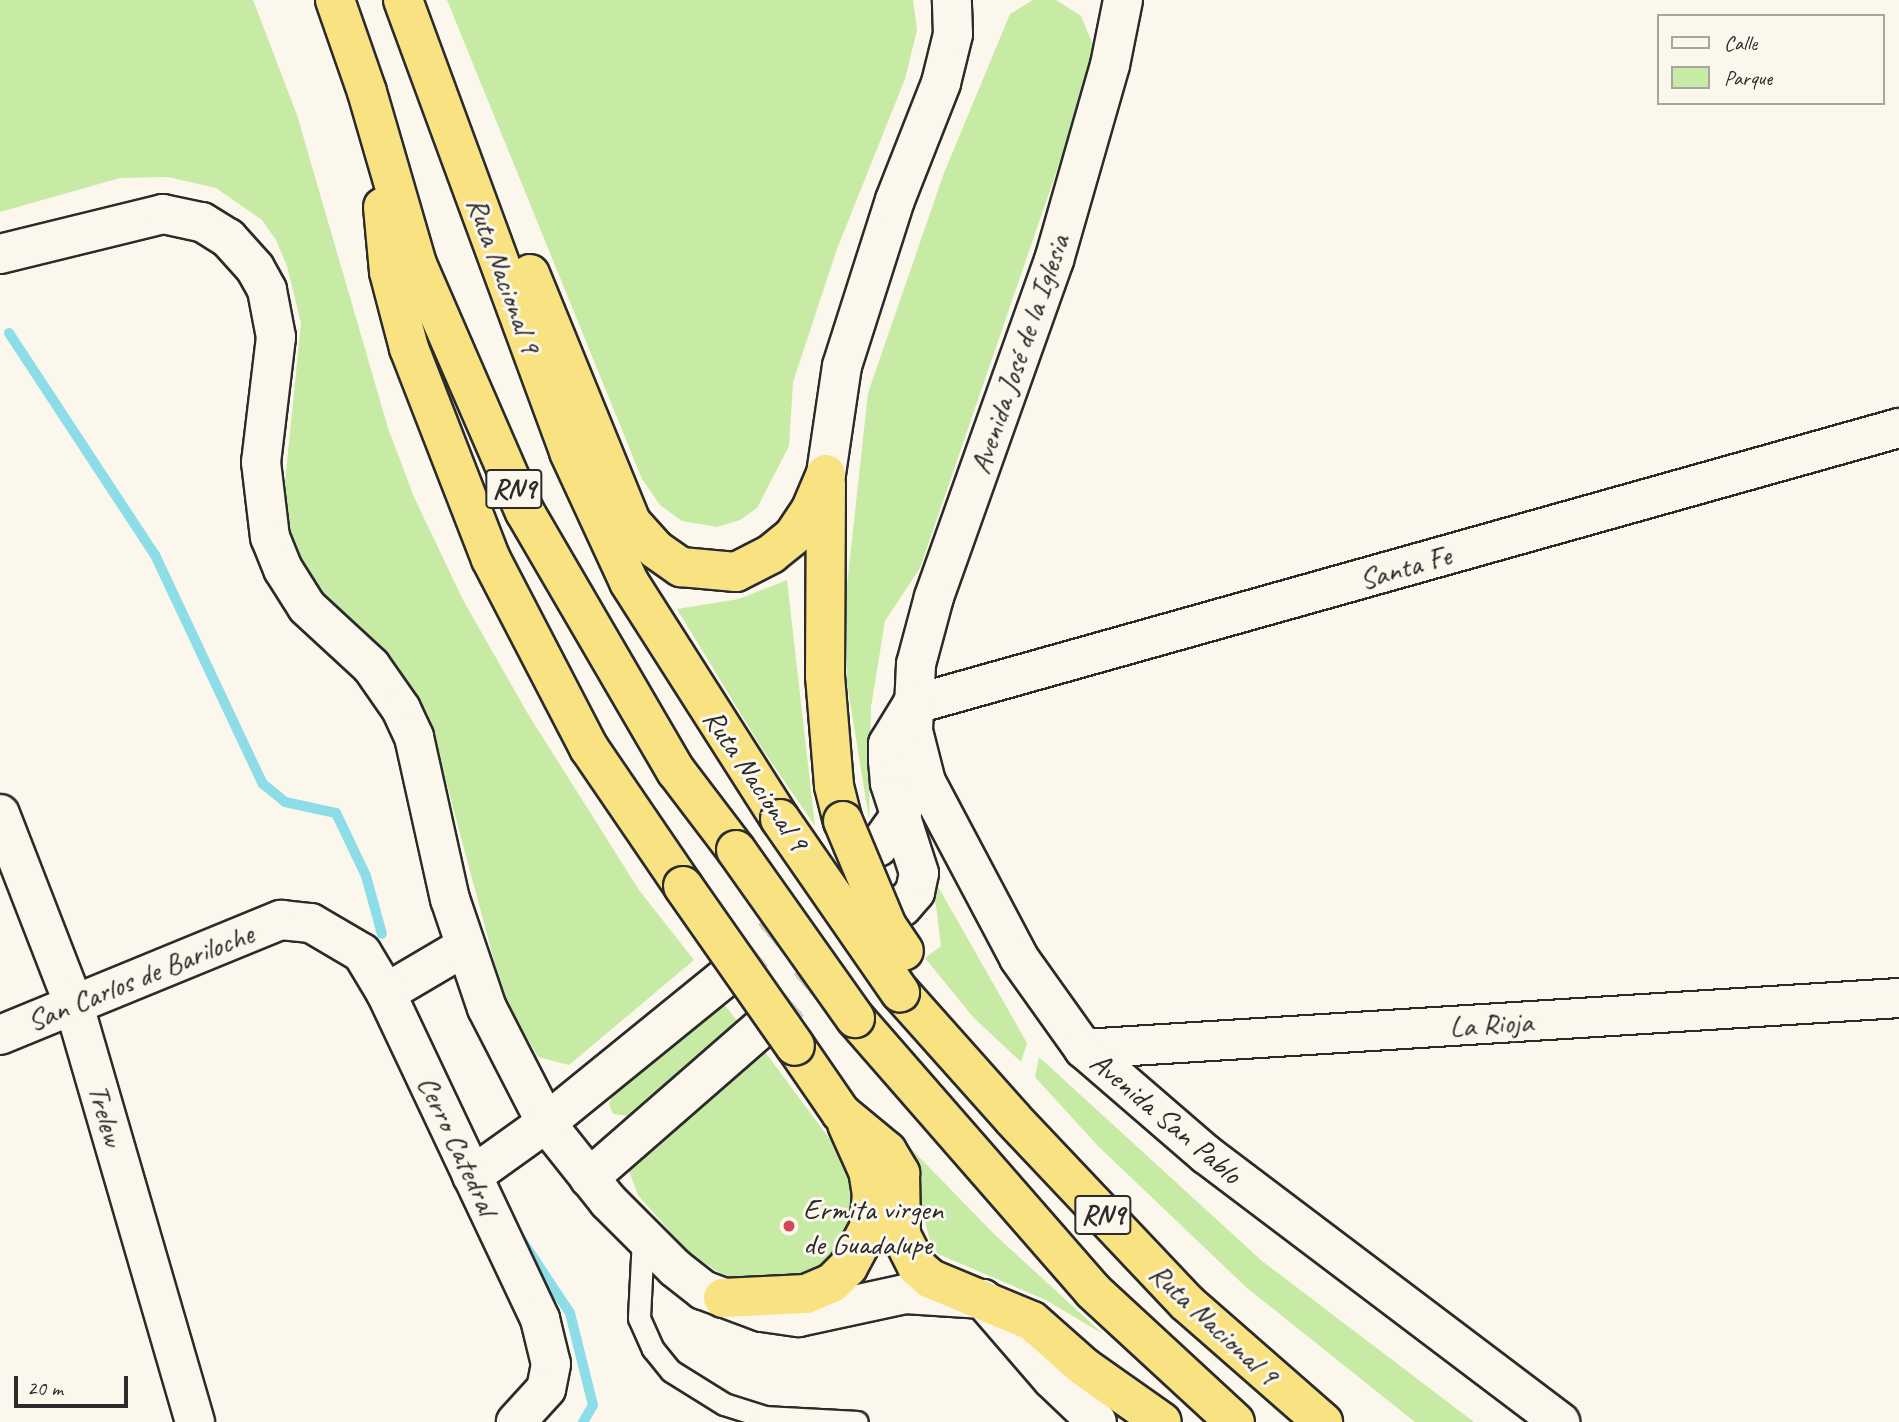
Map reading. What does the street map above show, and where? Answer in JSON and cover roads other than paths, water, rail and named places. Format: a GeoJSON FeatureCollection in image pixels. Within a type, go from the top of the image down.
{"type":"FeatureCollection","features":[{"type":"Feature","properties":{"kind":"highway","name":"RN9"},"geometry":{"type":"LineString","coordinates":[[335,0],[372,108]]}},
{"type":"Feature","properties":{"kind":"highway","name":"Ruta Nacional 9"},"geometry":{"type":"LineString","coordinates":[[403,0],[569,452],[629,582],[780,819],[900,992],[1013,1119],[1186,1303],[1323,1422]]}},
{"type":"Feature","properties":{"kind":"highway","name":"Ruta Nacional 9"},"geometry":{"type":"LineString","coordinates":[[372,108],[417,264],[525,512],[676,771],[736,850],[855,1018],[1093,1291],[1235,1422]]}},
{"type":"Feature","properties":{"kind":"highway"},"geometry":{"type":"LineString","coordinates":[[372,108],[388,272],[409,348],[491,559],[589,748],[841,1112],[867,1171],[872,1195],[861,1248],[832,1283],[806,1294],[723,1298]]}},
{"type":"Feature","properties":{"kind":"highway"},"geometry":{"type":"LineString","coordinates":[[462,156],[519,246],[614,485],[631,522],[655,549],[681,567],[736,572],[793,536],[811,509],[826,474]]}},
{"type":"Feature","properties":{"kind":"highway"},"geometry":{"type":"LineString","coordinates":[[826,474],[825,676],[834,786],[842,821],[878,907],[904,951],[968,1031],[1123,1207],[1186,1303]]}},
{"type":"Feature","properties":{"kind":"highway"},"geometry":{"type":"LineString","coordinates":[[841,1112],[887,1152],[900,1173],[901,1235],[917,1267],[931,1279],[1032,1321],[1084,1367],[1162,1422]]}},
{"type":"Feature","properties":{"kind":"street"},"geometry":{"type":"LineString","coordinates":[[826,474],[842,366],[895,200],[941,83],[953,34],[952,0]]}},
{"type":"Feature","properties":{"kind":"street","name":"Avenida José de la Iglesia"},"geometry":{"type":"LineString","coordinates":[[912,705],[915,664],[928,617],[1054,260],[1110,65],[1124,0]]}},
{"type":"Feature","properties":{"kind":"street"},"geometry":{"type":"LineString","coordinates":[[0,254],[163,214],[202,222],[228,238],[256,268],[270,301],[276,337],[261,463],[270,537],[283,569],[307,607],[371,667],[401,709],[414,737],[436,847],[464,947],[504,1045],[546,1123],[589,1178],[643,1238],[703,1290],[762,1312],[799,1317],[905,1294],[983,1299],[1052,1379],[1097,1422]]}},
{"type":"Feature","properties":{"kind":"street","name":"Santa Fe"},"geometry":{"type":"LineString","coordinates":[[912,705],[1899,428]]}},
{"type":"Feature","properties":{"kind":"street"},"geometry":{"type":"LineString","coordinates":[[902,907],[915,892],[919,873],[902,813],[890,783],[888,744],[912,705]]}},
{"type":"Feature","properties":{"kind":"street","name":"Avenida San Pablo"},"geometry":{"type":"LineString","coordinates":[[912,705],[917,754],[932,794],[1019,958],[1084,1049],[1207,1155],[1560,1422]]}},
{"type":"Feature","properties":{"kind":"street"},"geometry":{"type":"LineString","coordinates":[[878,847],[902,813]]}},
{"type":"Feature","properties":{"kind":"street","name":"Trelew"},"geometry":{"type":"LineString","coordinates":[[0,814],[73,1002],[195,1422]]}},
{"type":"Feature","properties":{"kind":"street","name":"San Carlos de Bariloche"},"geometry":{"type":"LineString","coordinates":[[0,1035],[73,1002],[281,920]]}},
{"type":"Feature","properties":{"kind":"street","name":"Cerro Catedral"},"geometry":{"type":"LineString","coordinates":[[281,920],[311,923],[362,953],[386,993],[540,1320],[551,1364],[546,1389],[518,1421]]}},
{"type":"Feature","properties":{"kind":"street"},"geometry":{"type":"LineString","coordinates":[[386,993],[464,947]]}},
{"type":"Feature","properties":{"kind":"street"},"geometry":{"type":"LineString","coordinates":[[472,1176],[546,1123],[727,976]]}},
{"type":"Feature","properties":{"kind":"street","name":"La Rioja"},"geometry":{"type":"LineString","coordinates":[[1084,1049],[1899,998]]}},
{"type":"Feature","properties":{"kind":"street"},"geometry":{"type":"LineString","coordinates":[[589,1178],[763,1026]]}},
{"type":"Feature","properties":{"kind":"lane"},"geometry":{"type":"LineString","coordinates":[[643,1238],[639,1318],[653,1349],[671,1371],[724,1405],[765,1417],[857,1422]]}},
{"type":"Feature","properties":{"kind":"waterway"},"geometry":{"type":"LineString","coordinates":[[9,333],[155,555],[263,784],[285,802],[336,813],[366,876],[382,934]]}},
{"type":"Feature","properties":{"kind":"waterway"},"geometry":{"type":"LineString","coordinates":[[521,1239],[570,1313],[593,1405],[583,1422]]}},
{"type":"Feature","properties":{"kind":"tunnel"},"geometry":{"type":"LineString","coordinates":[[727,976],[852,869]]}},
{"type":"Feature","properties":{"kind":"tunnel"},"geometry":{"type":"LineString","coordinates":[[763,1026],[889,917]]}},
{"type":"Feature","properties":{"kind":"place","name":"Ermita virgen de Guadalupe"},"geometry":{"type":"Point","coordinates":[789,1226]}}]}
